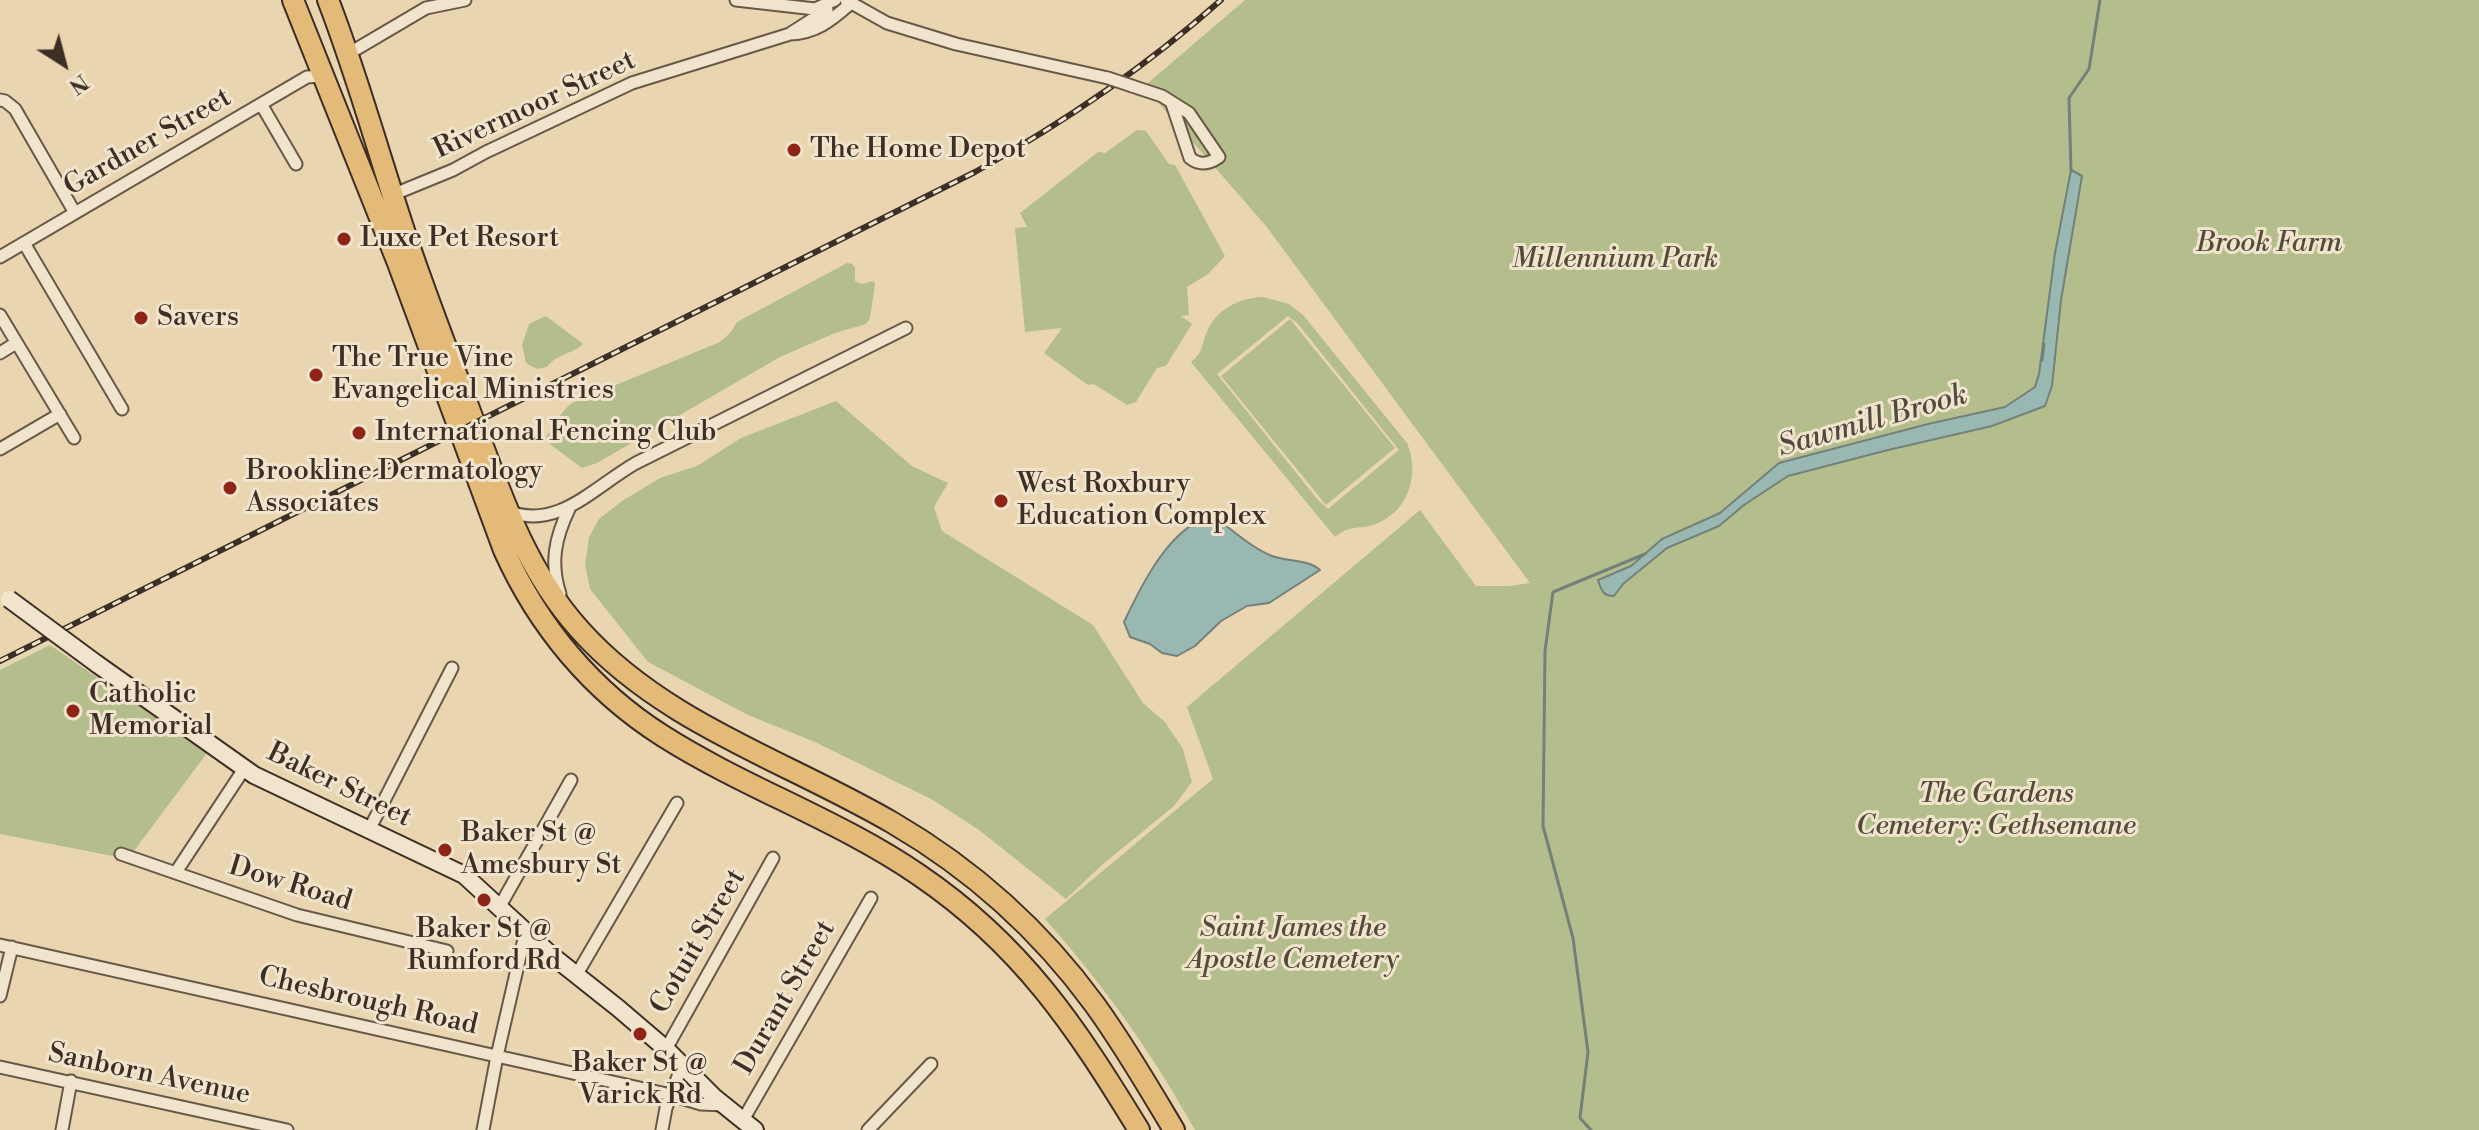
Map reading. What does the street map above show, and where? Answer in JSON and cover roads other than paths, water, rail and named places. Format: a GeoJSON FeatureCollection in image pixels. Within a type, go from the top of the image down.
{"type":"FeatureCollection","features":[{"type":"Feature","properties":{"kind":"highway"},"geometry":{"type":"LineString","coordinates":[[293,0],[398,263],[504,550],[545,624],[593,680],[648,727],[873,846],[919,875],[997,938],[1069,1019],[1139,1130]]}},
{"type":"Feature","properties":{"kind":"highway"},"geometry":{"type":"LineString","coordinates":[[328,0],[392,195],[507,511],[533,566],[566,614],[610,661],[652,695],[923,841],[967,873],[1021,920],[1066,968],[1105,1018],[1174,1130]]}},
{"type":"Feature","properties":{"kind":"highway"},"geometry":{"type":"LineString","coordinates":[[812,814],[826,788]]}},
{"type":"Feature","properties":{"kind":"street"},"geometry":{"type":"LineString","coordinates":[[348,54],[426,8],[465,0]]}},
{"type":"Feature","properties":{"kind":"street"},"geometry":{"type":"LineString","coordinates":[[736,0],[815,9],[836,0]]}},
{"type":"Feature","properties":{"kind":"street","name":"Rivermoor Street"},"geometry":{"type":"LineString","coordinates":[[392,195],[453,170],[632,83],[790,34],[829,9],[836,0]]}},
{"type":"Feature","properties":{"kind":"street"},"geometry":{"type":"LineString","coordinates":[[848,2],[887,23],[956,44],[1108,78],[1162,96],[1189,113],[1219,157],[1205,164],[1196,163],[1190,158],[1172,104]]}},
{"type":"Feature","properties":{"kind":"street","name":"Rivermoor Street"},"geometry":{"type":"LineString","coordinates":[[790,34],[803,34],[828,23],[848,2]]}},
{"type":"Feature","properties":{"kind":"street","name":"Gardner Street"},"geometry":{"type":"LineString","coordinates":[[0,257],[307,77],[322,76]]}},
{"type":"Feature","properties":{"kind":"street"},"geometry":{"type":"LineString","coordinates":[[0,100],[15,109],[75,213]]}},
{"type":"Feature","properties":{"kind":"street"},"geometry":{"type":"LineString","coordinates":[[261,104],[296,164]]}},
{"type":"Feature","properties":{"kind":"street"},"geometry":{"type":"LineString","coordinates":[[24,243],[122,409]]}},
{"type":"Feature","properties":{"kind":"street"},"geometry":{"type":"LineString","coordinates":[[0,315],[74,438]]}},
{"type":"Feature","properties":{"kind":"street"},"geometry":{"type":"LineString","coordinates":[[507,511],[523,517],[536,517],[569,509],[611,477],[636,463],[906,328]]}},
{"type":"Feature","properties":{"kind":"street"},"geometry":{"type":"LineString","coordinates":[[0,353],[16,343]]}},
{"type":"Feature","properties":{"kind":"street"},"geometry":{"type":"LineString","coordinates":[[0,449],[60,414]]}},
{"type":"Feature","properties":{"kind":"street"},"geometry":{"type":"LineString","coordinates":[[566,614],[554,575],[554,556],[560,528],[569,509]]}},
{"type":"Feature","properties":{"kind":"street","name":"Baker Street"},"geometry":{"type":"LineString","coordinates":[[5,595],[244,769],[284,791],[464,875],[550,954],[666,1049],[749,1125]]}},
{"type":"Feature","properties":{"kind":"street"},"geometry":{"type":"LineString","coordinates":[[369,830],[452,668]]}},
{"type":"Feature","properties":{"kind":"street"},"geometry":{"type":"LineString","coordinates":[[176,872],[244,769]]}},
{"type":"Feature","properties":{"kind":"street"},"geometry":{"type":"LineString","coordinates":[[500,906],[571,780]]}},
{"type":"Feature","properties":{"kind":"street"},"geometry":{"type":"LineString","coordinates":[[577,974],[677,803]]}},
{"type":"Feature","properties":{"kind":"street","name":"Dow Road"},"geometry":{"type":"LineString","coordinates":[[121,854],[297,915],[447,951]]}},
{"type":"Feature","properties":{"kind":"street","name":"Cotuit Street"},"geometry":{"type":"LineString","coordinates":[[666,1049],[773,858]]}},
{"type":"Feature","properties":{"kind":"street","name":"Durant Street"},"geometry":{"type":"LineString","coordinates":[[749,1125],[871,898]]}},
{"type":"Feature","properties":{"kind":"street"},"geometry":{"type":"LineString","coordinates":[[483,1130],[526,930]]}},
{"type":"Feature","properties":{"kind":"street"},"geometry":{"type":"LineString","coordinates":[[0,996],[6,946]]}},
{"type":"Feature","properties":{"kind":"street","name":"Chesbrough Road"},"geometry":{"type":"LineString","coordinates":[[6,946],[701,1104],[724,1105]]}},
{"type":"Feature","properties":{"kind":"street"},"geometry":{"type":"LineString","coordinates":[[868,1130],[931,1064]]}},
{"type":"Feature","properties":{"kind":"street"},"geometry":{"type":"LineString","coordinates":[[662,1130],[682,1066]]}},
{"type":"Feature","properties":{"kind":"street","name":"Sanborn Avenue"},"geometry":{"type":"LineString","coordinates":[[0,1067],[287,1130]]}},
{"type":"Feature","properties":{"kind":"street"},"geometry":{"type":"LineString","coordinates":[[62,1130],[71,1081]]}},
{"type":"Feature","properties":{"kind":"water"},"geometry":{"type":"Polygon","coordinates":[[[2071,170],[2082,176],[2061,300],[2052,386],[2045,406],[1992,426],[1788,476],[1719,526],[1667,548],[1623,584],[1614,596],[1603,592],[1598,580],[1631,566],[1662,539],[1720,513],[1779,463],[2005,407],[2035,387],[2071,170]]]}},
{"type":"Feature","properties":{"kind":"water"},"geometry":{"type":"Polygon","coordinates":[[[1214,517],[1264,552],[1310,564],[1320,570],[1269,603],[1247,606],[1221,621],[1195,646],[1177,656],[1162,653],[1150,644],[1130,637],[1124,622],[1159,558],[1184,530],[1214,517]]]}},
{"type":"Feature","properties":{"kind":"waterway","name":"Sawmill Brook"},"geometry":{"type":"LineString","coordinates":[[2071,171],[2069,98],[2089,69],[2100,0]]}},
{"type":"Feature","properties":{"kind":"waterway","name":"Sawmill Brook"},"geometry":{"type":"LineString","coordinates":[[2042,360],[2044,344]]}},
{"type":"Feature","properties":{"kind":"waterway","name":"Sawmill Brook"},"geometry":{"type":"LineString","coordinates":[[1591,1130],[1580,1118],[1588,1052],[1573,938],[1543,826],[1545,651],[1553,592],[1645,554]]}},
{"type":"Feature","properties":{"kind":"railway"},"geometry":{"type":"LineString","coordinates":[[0,661],[975,172],[1103,93],[1221,0]]}},
{"type":"Feature","properties":{"kind":"place","name":"The Home Depot"},"geometry":{"type":"Point","coordinates":[794,150]}},
{"type":"Feature","properties":{"kind":"place","name":"Luxe Pet Resort"},"geometry":{"type":"Point","coordinates":[344,239]}},
{"type":"Feature","properties":{"kind":"place","name":"Savers"},"geometry":{"type":"Point","coordinates":[141,318]}},
{"type":"Feature","properties":{"kind":"place","name":"The True Vine Evangelical Ministries"},"geometry":{"type":"Point","coordinates":[316,375]}},
{"type":"Feature","properties":{"kind":"place","name":"International Fencing Club"},"geometry":{"type":"Point","coordinates":[359,433]}},
{"type":"Feature","properties":{"kind":"place","name":"Brookline Dermatology Associates"},"geometry":{"type":"Point","coordinates":[230,488]}},
{"type":"Feature","properties":{"kind":"place","name":"West Roxbury Education Complex"},"geometry":{"type":"Point","coordinates":[1001,501]}},
{"type":"Feature","properties":{"kind":"place","name":"Catholic Memorial"},"geometry":{"type":"Point","coordinates":[73,711]}},
{"type":"Feature","properties":{"kind":"place","name":"Baker St @ Amesbury St"},"geometry":{"type":"Point","coordinates":[445,850]}},
{"type":"Feature","properties":{"kind":"place","name":"Baker St @ Rumford Rd"},"geometry":{"type":"Point","coordinates":[484,900]}},
{"type":"Feature","properties":{"kind":"place","name":"Baker St @ Varick Rd"},"geometry":{"type":"Point","coordinates":[640,1034]}},
{"type":"Feature","properties":{"kind":"park label","name":"Brook Farm"},"geometry":{"type":"Point","coordinates":[2269,244]}},
{"type":"Feature","properties":{"kind":"park label","name":"Millennium Park"},"geometry":{"type":"Point","coordinates":[1615,260]}},
{"type":"Feature","properties":{"kind":"park label","name":"The Gardens Cemetery: Gethsemane"},"geometry":{"type":"Point","coordinates":[1996,811]}},
{"type":"Feature","properties":{"kind":"park label","name":"Saint James the Apostle Cemetery"},"geometry":{"type":"Point","coordinates":[1293,945]}}]}
